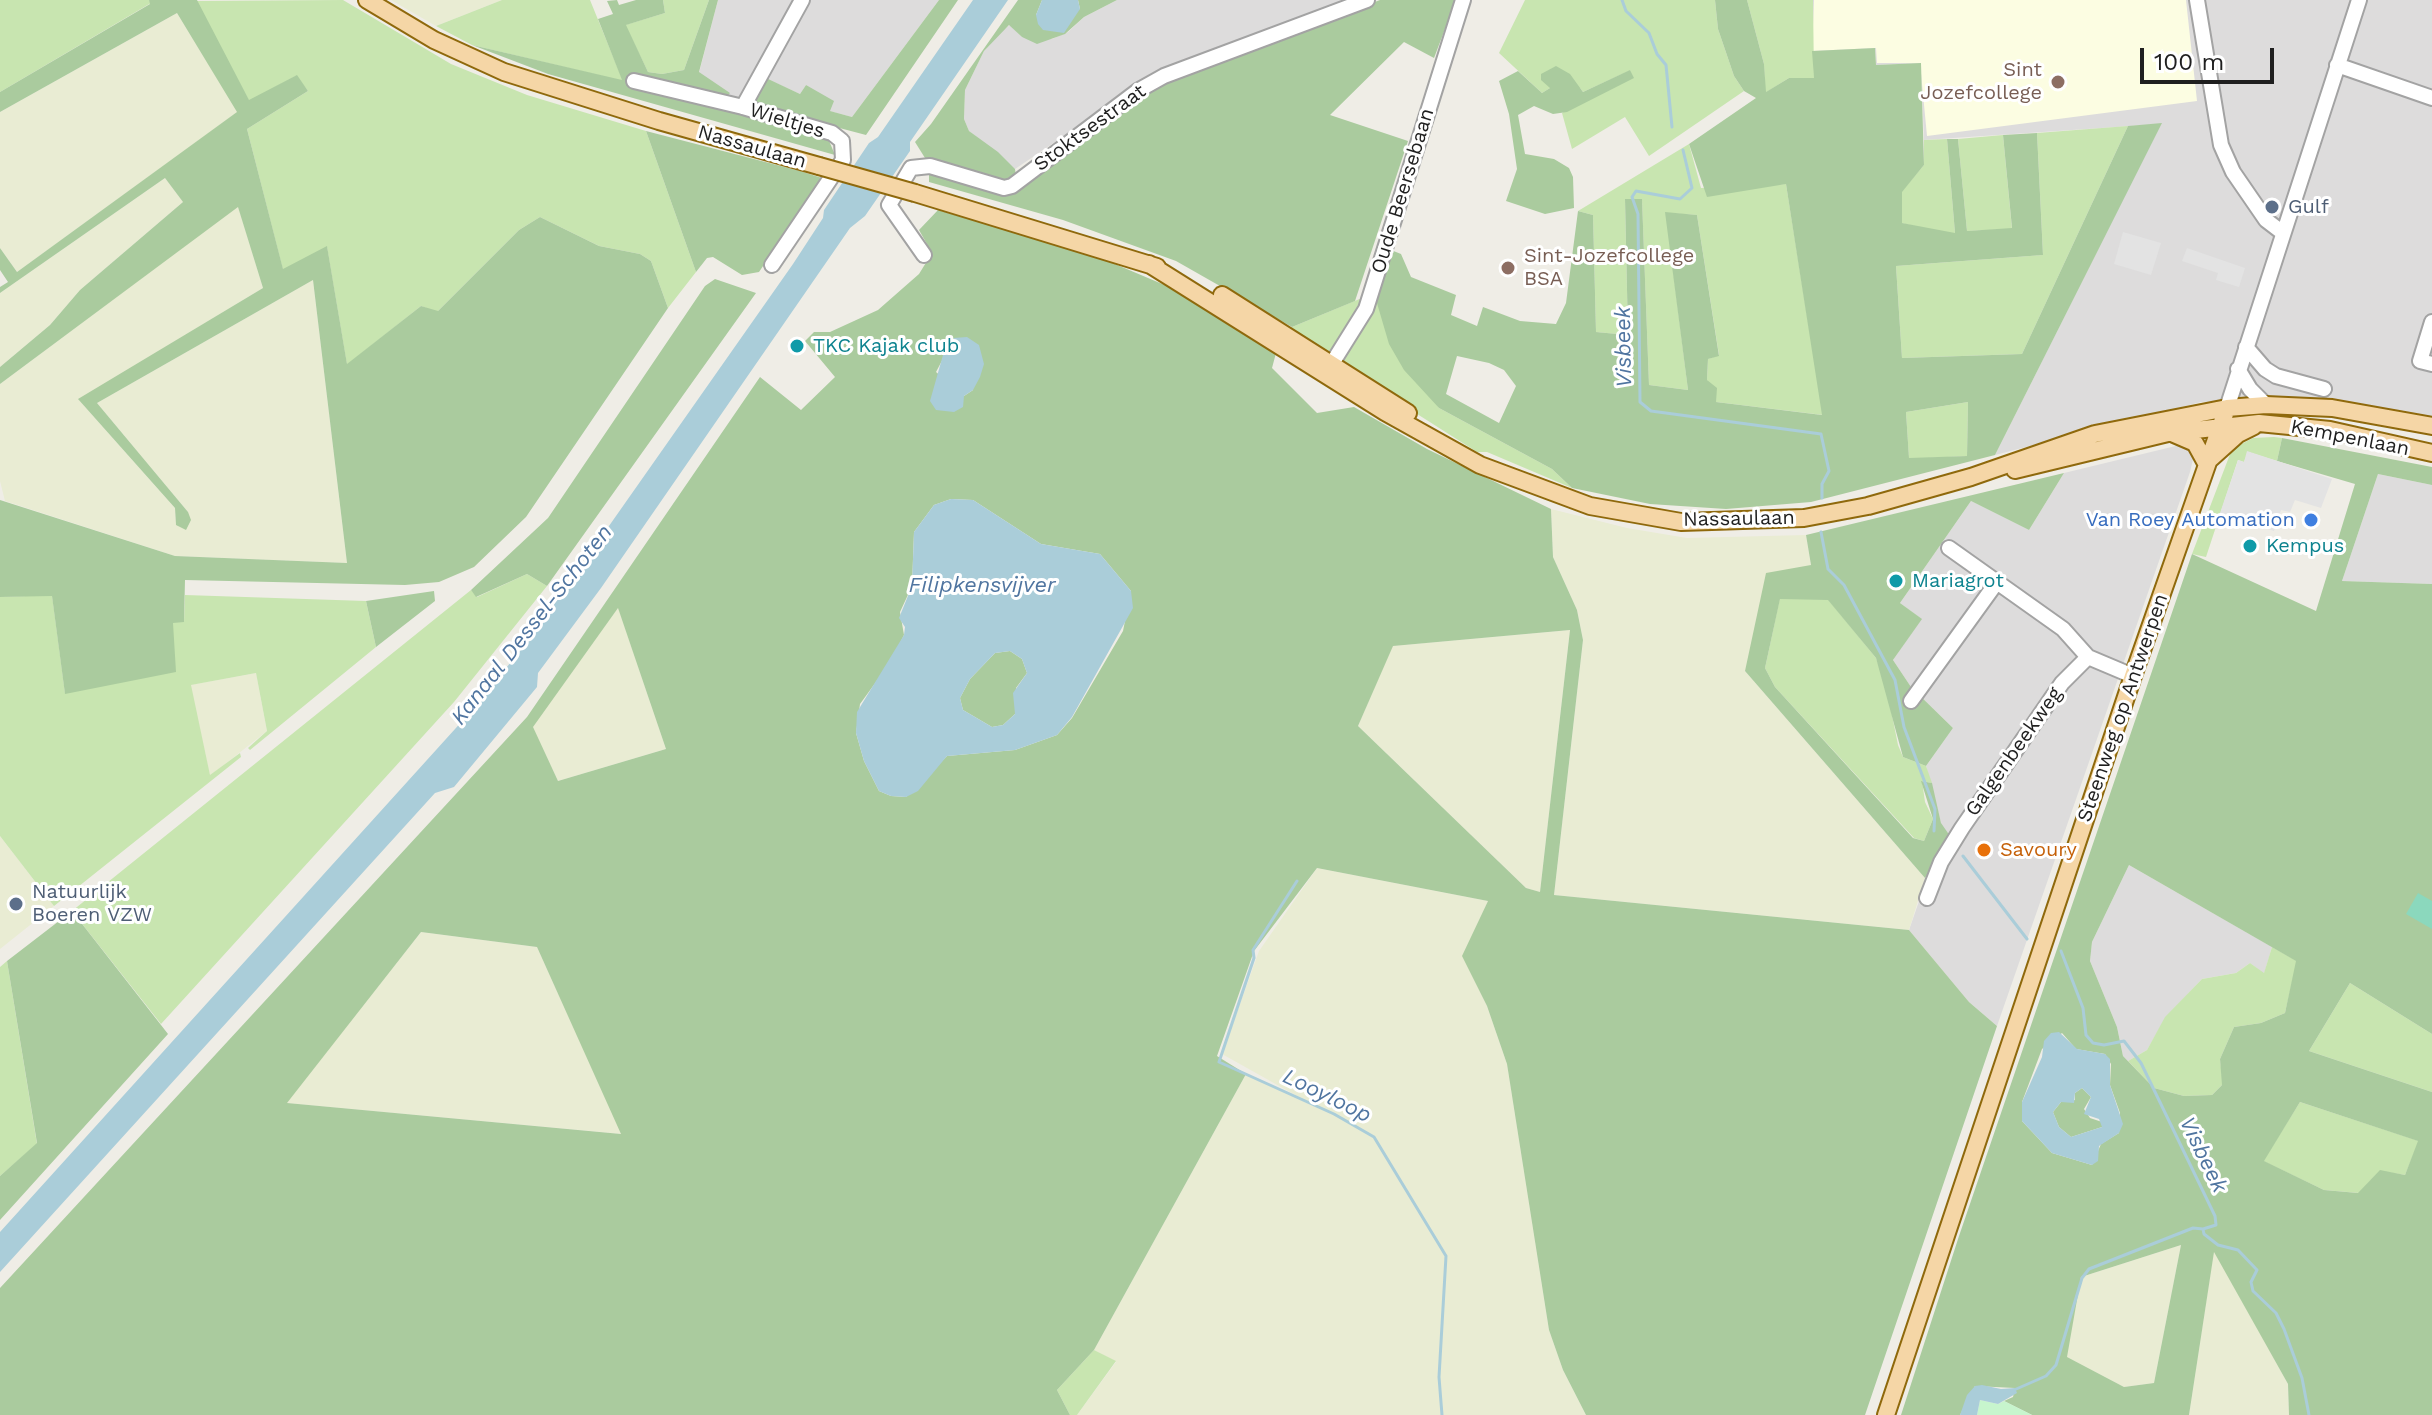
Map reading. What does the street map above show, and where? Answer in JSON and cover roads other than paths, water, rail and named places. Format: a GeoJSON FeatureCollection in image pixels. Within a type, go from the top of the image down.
{"type":"FeatureCollection","features":[{"type":"Feature","properties":{"kind":"main road","name":"Nassaulaan"},"geometry":{"type":"LineString","coordinates":[[367,0],[446,47],[504,72],[659,121],[915,193],[1149,264],[1207,287],[1442,445],[1508,475],[1590,506],[1681,522],[1742,523],[1804,518],[1855,508],[1971,477],[2095,434],[2227,408]]}},
{"type":"Feature","properties":{"kind":"main road","name":"Kempenlaan"},"geometry":{"type":"LineString","coordinates":[[2227,408],[2266,405],[2332,408],[2432,426]]}},
{"type":"Feature","properties":{"kind":"main road","name":"Steenweg op Antwerpen"},"geometry":{"type":"LineString","coordinates":[[1886,1415],[2133,676],[2227,408]]}},
{"type":"Feature","properties":{"kind":"main road"},"geometry":{"type":"LineString","coordinates":[[2330,430],[2336,418],[2368,422],[2389,418]]}},
{"type":"Feature","properties":{"kind":"main road","name":"Kempenlaan"},"geometry":{"type":"LineString","coordinates":[[2220,425],[2259,423],[2330,430],[2432,453]]}},
{"type":"Feature","properties":{"kind":"main road"},"geometry":{"type":"LineString","coordinates":[[2168,433],[2192,441],[2206,463],[2238,434],[2259,423]]}},
{"type":"Feature","properties":{"kind":"main road","name":"Nassaulaan"},"geometry":{"type":"LineString","coordinates":[[1971,477],[1981,479],[2168,433],[2220,425]]}},
{"type":"Feature","properties":{"kind":"street"},"geometry":{"type":"LineString","coordinates":[[743,107],[802,0]]}},
{"type":"Feature","properties":{"kind":"street","name":"Stoktsestraat"},"geometry":{"type":"LineString","coordinates":[[924,255],[889,205],[911,168],[930,166],[1004,188],[1012,186],[1139,90],[1164,76],[1367,0]]}},
{"type":"Feature","properties":{"kind":"street","name":"Oude Beersebaan"},"geometry":{"type":"LineString","coordinates":[[1329,369],[1366,309],[1463,0]]}},
{"type":"Feature","properties":{"kind":"street"},"geometry":{"type":"LineString","coordinates":[[2197,0],[2221,145],[2233,172],[2266,220],[2283,233]]}},
{"type":"Feature","properties":{"kind":"street","name":"Steenweg op Antwerpen"},"geometry":{"type":"LineString","coordinates":[[2227,408],[2359,0]]}},
{"type":"Feature","properties":{"kind":"street"},"geometry":{"type":"LineString","coordinates":[[2337,65],[2432,98]]}},
{"type":"Feature","properties":{"kind":"street","name":"Wieltjes"},"geometry":{"type":"LineString","coordinates":[[634,81],[743,107],[832,133],[842,141],[845,151],[843,160],[772,265]]}},
{"type":"Feature","properties":{"kind":"street"},"geometry":{"type":"LineString","coordinates":[[2432,322],[2420,361],[2432,364]]}},
{"type":"Feature","properties":{"kind":"street"},"geometry":{"type":"LineString","coordinates":[[2246,347],[2265,369],[2276,376],[2324,389]]}},
{"type":"Feature","properties":{"kind":"street"},"geometry":{"type":"LineString","coordinates":[[2238,369],[2250,389],[2266,405]]}},
{"type":"Feature","properties":{"kind":"street"},"geometry":{"type":"LineString","coordinates":[[1949,548],[2063,629],[2088,657],[2133,676]]}},
{"type":"Feature","properties":{"kind":"street"},"geometry":{"type":"LineString","coordinates":[[1911,701],[1997,582]]}},
{"type":"Feature","properties":{"kind":"street","name":"Galgenbeekweg"},"geometry":{"type":"LineString","coordinates":[[1927,898],[1941,862],[1962,828],[2062,683],[2088,657]]}},
{"type":"Feature","properties":{"kind":"water"},"geometry":{"type":"Polygon","coordinates":[[[973,0],[1008,0],[910,142],[910,151],[865,216],[850,228],[601,588],[538,673],[537,687],[454,787],[435,793],[0,1272],[0,1232],[474,708],[531,637],[793,264],[823,218],[824,210],[869,143],[878,137],[973,0]]]}},
{"type":"Feature","properties":{"kind":"water"},"geometry":{"type":"Polygon","coordinates":[[[1042,0],[1078,0],[1080,9],[1064,33],[1043,30],[1038,24],[1036,15],[1042,0]]]}},
{"type":"Feature","properties":{"kind":"water"},"geometry":{"type":"Polygon","coordinates":[[[967,337],[979,345],[984,364],[980,377],[973,390],[964,396],[963,407],[954,412],[936,410],[930,401],[943,355],[954,338],[967,337]]]}},
{"type":"Feature","properties":{"kind":"water","name":"Filipkensvijver"},"geometry":{"type":"Polygon","coordinates":[[[951,499],[973,500],[1041,544],[1100,554],[1131,591],[1133,608],[1072,717],[1057,735],[1015,750],[947,756],[918,791],[906,797],[891,796],[879,791],[864,761],[856,733],[857,712],[904,635],[905,627],[899,618],[912,586],[914,532],[934,505],[951,499]],[[1010,651],[995,653],[970,679],[960,698],[963,710],[992,727],[1003,725],[1015,714],[1013,693],[1027,673],[1022,659],[1010,651]]]}},
{"type":"Feature","properties":{"kind":"water"},"geometry":{"type":"Polygon","coordinates":[[[2059,1032],[2077,1049],[2105,1054],[2110,1059],[2110,1085],[2123,1124],[2119,1133],[2099,1146],[2098,1161],[2092,1165],[2052,1153],[2022,1121],[2022,1102],[2042,1057],[2044,1041],[2051,1033],[2059,1032]],[[2082,1088],[2075,1093],[2074,1103],[2061,1102],[2053,1112],[2059,1127],[2071,1137],[2102,1127],[2099,1119],[2084,1114],[2091,1097],[2082,1088]]]}},
{"type":"Feature","properties":{"kind":"water"},"geometry":{"type":"Polygon","coordinates":[[[1975,1386],[2015,1388],[2017,1393],[1998,1404],[1980,1400],[1977,1415],[1960,1415],[1967,1395],[1975,1386]]]}},
{"type":"Feature","properties":{"kind":"waterway","name":"Visbeek"},"geometry":{"type":"LineString","coordinates":[[1622,0],[1626,11],[1649,33],[1657,54],[1666,65],[1672,127]]}},
{"type":"Feature","properties":{"kind":"waterway","name":"Visbeek"},"geometry":{"type":"LineString","coordinates":[[1683,150],[1692,188],[1680,199],[1636,191],[1632,197],[1638,214],[1640,402],[1651,411],[1821,434],[1829,471],[1822,484],[1822,498]]}},
{"type":"Feature","properties":{"kind":"waterway","name":"Visbeek"},"geometry":{"type":"LineString","coordinates":[[1821,532],[1828,569],[1844,585],[1895,680],[1904,727],[1935,809],[1934,831]]}},
{"type":"Feature","properties":{"kind":"waterway","name":"Visbeek"},"geometry":{"type":"LineString","coordinates":[[1963,856],[2027,939]]}},
{"type":"Feature","properties":{"kind":"waterway","name":"Looyloop"},"geometry":{"type":"LineString","coordinates":[[1297,881],[1253,950],[1254,958],[1219,1062],[1334,1114],[1374,1137],[1446,1256],[1439,1377],[1442,1415]]}},
{"type":"Feature","properties":{"kind":"waterway","name":"Visbeek"},"geometry":{"type":"LineString","coordinates":[[2061,951],[2083,1008],[2086,1035],[2093,1043],[2104,1045],[2124,1041],[2141,1063],[2215,1216],[2216,1225],[2203,1229],[2204,1234],[2218,1245],[2238,1250],[2257,1270],[2251,1282],[2253,1291],[2276,1313],[2284,1329],[2302,1378],[2309,1415]]}},
{"type":"Feature","properties":{"kind":"waterway","name":"Looyloop"},"geometry":{"type":"LineString","coordinates":[[2014,1390],[2046,1376],[2056,1365],[2082,1278],[2089,1269],[2193,1228],[2203,1229]]}},
{"type":"Feature","properties":{"kind":"place","name":"Sint Jozefcollege"},"geometry":{"type":"Point","coordinates":[2058,82]}},
{"type":"Feature","properties":{"kind":"place","name":"Gulf"},"geometry":{"type":"Point","coordinates":[2272,207]}},
{"type":"Feature","properties":{"kind":"place","name":"Sint-Jozefcollege BSA"},"geometry":{"type":"Point","coordinates":[1508,268]}},
{"type":"Feature","properties":{"kind":"place","name":"TKC Kajak club"},"geometry":{"type":"Point","coordinates":[797,346]}},
{"type":"Feature","properties":{"kind":"place","name":"Van Roey Automation"},"geometry":{"type":"Point","coordinates":[2311,520]}},
{"type":"Feature","properties":{"kind":"place","name":"Kempus"},"geometry":{"type":"Point","coordinates":[2250,546]}},
{"type":"Feature","properties":{"kind":"place","name":"Mariagrot"},"geometry":{"type":"Point","coordinates":[1896,581]}},
{"type":"Feature","properties":{"kind":"place","name":"Savoury"},"geometry":{"type":"Point","coordinates":[1984,850]}},
{"type":"Feature","properties":{"kind":"place","name":"Natuurlijk Boeren VZW"},"geometry":{"type":"Point","coordinates":[16,904]}},
{"type":"Feature","properties":{"kind":"water label","name":"Kanaal Dessel-Schoten"},"geometry":{"type":"Point","coordinates":[532,625]}}]}
